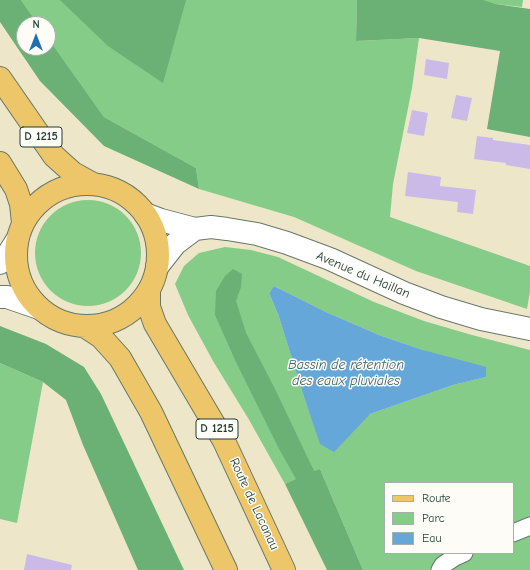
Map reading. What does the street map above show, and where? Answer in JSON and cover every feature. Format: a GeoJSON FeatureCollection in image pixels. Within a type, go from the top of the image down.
{"type":"FeatureCollection","features":[{"type":"Feature","properties":{"kind":"main road","name":"D 1215"},"geometry":{"type":"LineString","coordinates":[[0,78],[54,156],[73,173],[93,184]]}},
{"type":"Feature","properties":{"kind":"main road"},"geometry":{"type":"LineString","coordinates":[[0,163],[16,188],[21,204],[20,231],[15,258],[19,277],[26,294],[39,308],[60,321],[84,326],[103,324],[121,317],[137,305],[149,290],[157,267],[158,248],[154,230],[145,214],[131,199],[113,188],[93,184],[72,185],[52,192],[35,206],[20,231]]}},
{"type":"Feature","properties":{"kind":"main road","name":"Route de Lacanau"},"geometry":{"type":"LineString","coordinates":[[149,290],[149,307],[155,324],[224,441],[284,570]]}},
{"type":"Feature","properties":{"kind":"main road"},"geometry":{"type":"LineString","coordinates":[[84,326],[101,337],[120,358],[151,412],[226,570]]}},
{"type":"Feature","properties":{"kind":"street","name":"Avenue du Haillan"},"geometry":{"type":"LineString","coordinates":[[145,214],[160,220],[195,229],[227,229],[257,234],[287,243],[330,259],[404,293],[441,307],[481,319],[530,329]]}},
{"type":"Feature","properties":{"kind":"street"},"geometry":{"type":"LineString","coordinates":[[157,267],[175,244],[195,229]]}},
{"type":"Feature","properties":{"kind":"street"},"geometry":{"type":"LineString","coordinates":[[0,263],[5,259],[20,231]]}},
{"type":"Feature","properties":{"kind":"street"},"geometry":{"type":"LineString","coordinates":[[0,297],[12,299],[39,308]]}},
{"type":"Feature","properties":{"kind":"street"},"geometry":{"type":"LineString","coordinates":[[514,533],[530,526]]}},
{"type":"Feature","properties":{"kind":"street"},"geometry":{"type":"LineString","coordinates":[[440,570],[443,565],[454,557],[462,554]]}},
{"type":"Feature","properties":{"kind":"green space"},"geometry":{"type":"Polygon","coordinates":[[[0,0],[21,0],[32,16],[16,16],[16,46],[0,22],[0,0]]]}},
{"type":"Feature","properties":{"kind":"green space"},"geometry":{"type":"Polygon","coordinates":[[[21,0],[357,0],[356,41],[419,38],[412,88],[393,184],[390,217],[530,266],[530,291],[527,309],[416,271],[294,217],[199,189],[196,168],[104,117],[56,49],[56,16],[32,16],[21,0]]]}},
{"type":"Feature","properties":{"kind":"green space"},"geometry":{"type":"Polygon","coordinates":[[[60,0],[186,0],[163,83],[108,46],[60,0]]]}},
{"type":"Feature","properties":{"kind":"green space"},"geometry":{"type":"Polygon","coordinates":[[[357,0],[484,0],[496,4],[530,9],[530,137],[487,129],[500,51],[419,38],[356,41],[357,0]]]}},
{"type":"Feature","properties":{"kind":"green space"},"geometry":{"type":"Polygon","coordinates":[[[484,0],[523,0],[522,7],[496,4],[484,0]]]}},
{"type":"Feature","properties":{"kind":"green space"},"geometry":{"type":"Polygon","coordinates":[[[56,49],[104,117],[196,168],[199,189],[104,146],[40,81],[23,56],[56,56],[56,49]]]}},
{"type":"Feature","properties":{"kind":"green space"},"geometry":{"type":"Polygon","coordinates":[[[88,200],[108,204],[125,216],[137,233],[141,253],[137,273],[125,290],[108,302],[88,306],[68,302],[51,290],[39,273],[35,253],[39,233],[51,216],[68,204],[88,200]]]}},
{"type":"Feature","properties":{"kind":"green space"},"geometry":{"type":"Polygon","coordinates":[[[225,247],[251,250],[278,257],[374,302],[424,321],[530,350],[530,570],[363,570],[320,469],[285,484],[248,418],[213,361],[188,315],[175,284],[184,266],[199,253],[225,247]],[[274,286],[269,293],[278,314],[304,397],[321,444],[370,414],[453,385],[486,377],[423,350],[379,335],[326,312],[274,286]]]}},
{"type":"Feature","properties":{"kind":"green space"},"geometry":{"type":"Polygon","coordinates":[[[233,269],[242,274],[241,287],[236,301],[246,333],[274,387],[314,471],[320,469],[363,570],[327,570],[285,484],[296,479],[278,447],[236,362],[215,315],[216,291],[225,276],[233,269]]]}},
{"type":"Feature","properties":{"kind":"green space"},"geometry":{"type":"Polygon","coordinates":[[[0,326],[46,344],[84,367],[101,394],[184,570],[138,570],[83,445],[66,400],[43,382],[0,363],[0,326]]]}},
{"type":"Feature","properties":{"kind":"green space"},"geometry":{"type":"Polygon","coordinates":[[[0,363],[43,382],[17,523],[0,519],[0,363]]]}},
{"type":"Feature","properties":{"kind":"water","name":"Bassin de rétention des eaux pluviales"},"geometry":{"type":"Polygon","coordinates":[[[274,286],[326,312],[379,335],[423,350],[486,367],[486,377],[453,385],[370,414],[334,452],[320,444],[278,314],[269,293],[274,286]]]}},
{"type":"Feature","properties":{"kind":"building"},"geometry":{"type":"Polygon","coordinates":[[[426,59],[449,63],[447,79],[424,75],[426,59]]]}},
{"type":"Feature","properties":{"kind":"building"},"geometry":{"type":"Polygon","coordinates":[[[456,95],[472,98],[467,121],[451,118],[456,95]]]}},
{"type":"Feature","properties":{"kind":"building"},"geometry":{"type":"Polygon","coordinates":[[[412,110],[428,113],[424,136],[407,133],[412,110]]]}},
{"type":"Feature","properties":{"kind":"building"},"geometry":{"type":"Polygon","coordinates":[[[477,136],[493,138],[493,140],[530,145],[530,169],[506,165],[506,163],[474,159],[477,136]]]}},
{"type":"Feature","properties":{"kind":"building"},"geometry":{"type":"Polygon","coordinates":[[[408,172],[441,177],[440,186],[476,190],[473,214],[457,212],[458,202],[405,196],[408,172]]]}},
{"type":"Feature","properties":{"kind":"building"},"geometry":{"type":"Polygon","coordinates":[[[27,554],[72,565],[71,570],[24,570],[27,554]]]}}]}
